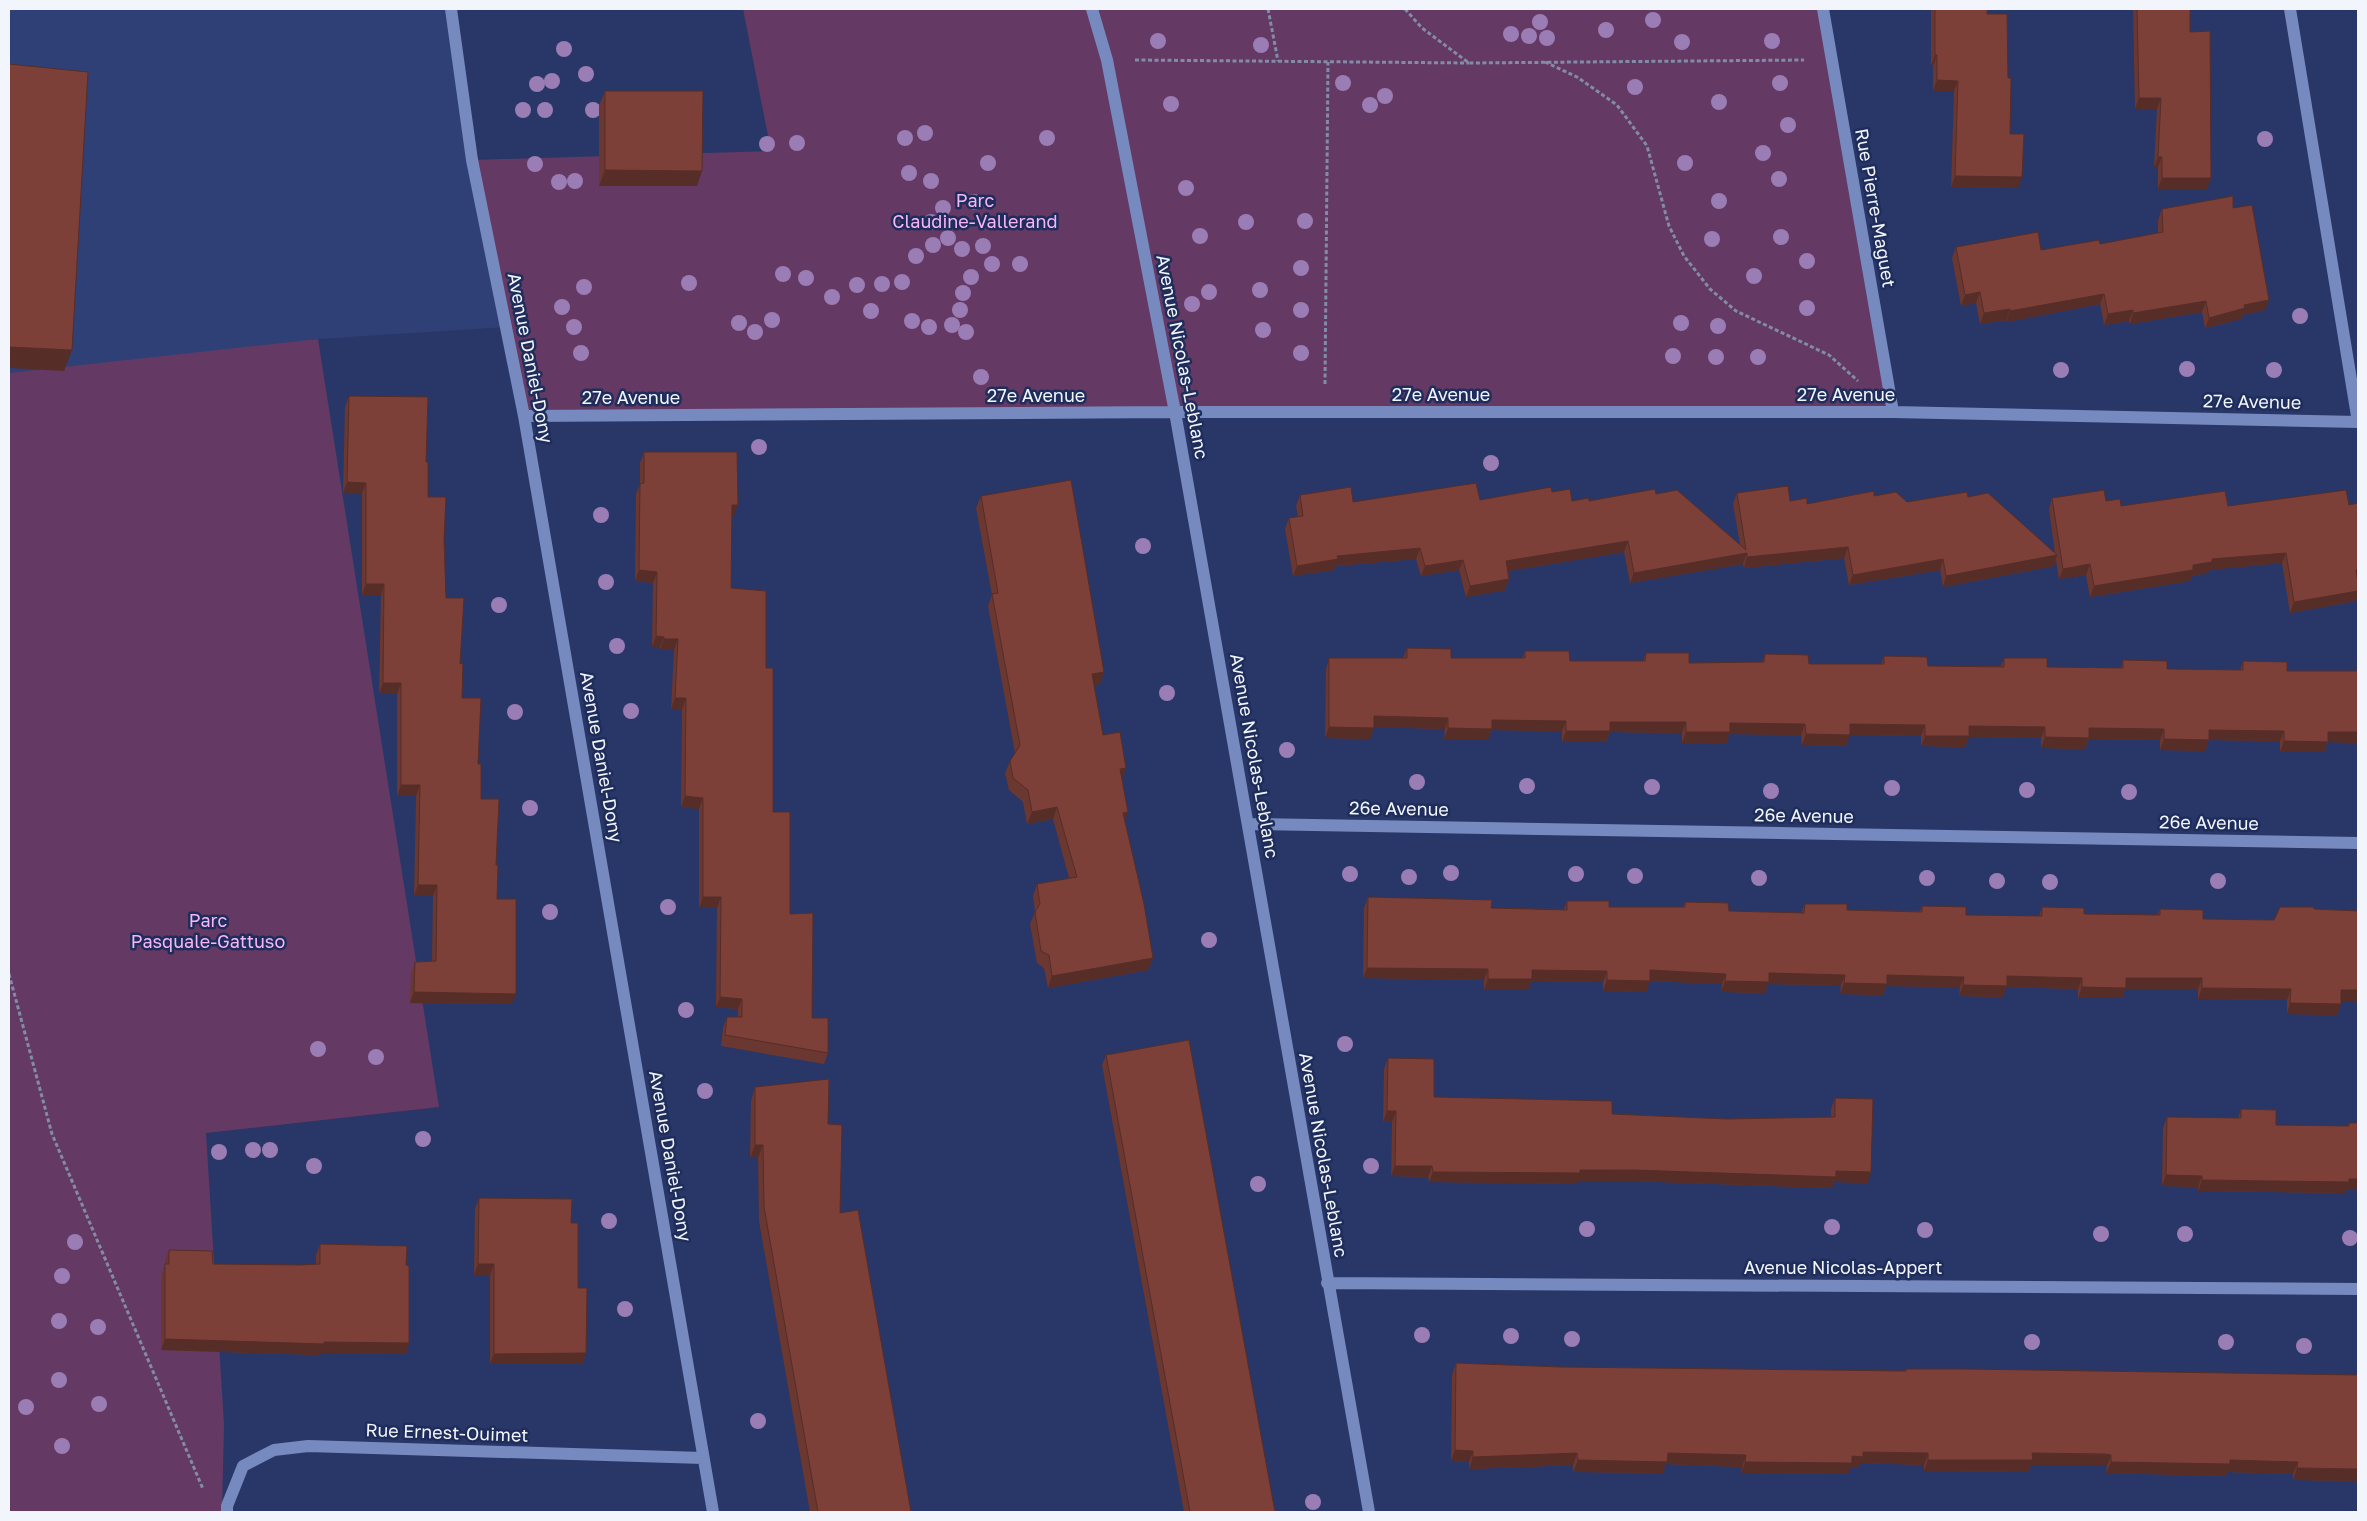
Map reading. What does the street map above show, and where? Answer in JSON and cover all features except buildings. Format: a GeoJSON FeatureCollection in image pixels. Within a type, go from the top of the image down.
{"type":"FeatureCollection","features":[{"type":"Feature","properties":{"kind":"street","name":"Avenue Daniel-Dony"},"geometry":{"type":"LineString","coordinates":[[451,9],[472,160],[524,416],[713,1512]]}},
{"type":"Feature","properties":{"kind":"street","name":"Avenue Nicolas-Leblanc"},"geometry":{"type":"LineString","coordinates":[[1092,9],[1107,60],[1175,412],[1249,824],[1327,1283],[1369,1512]]}},
{"type":"Feature","properties":{"kind":"street","name":"Rue Pierre-Maguet"},"geometry":{"type":"LineString","coordinates":[[1823,9],[1894,412]]}},
{"type":"Feature","properties":{"kind":"street"},"geometry":{"type":"LineString","coordinates":[[2290,9],[2358,422]]}},
{"type":"Feature","properties":{"kind":"street","name":"27e Avenue"},"geometry":{"type":"LineString","coordinates":[[524,416],[1175,412],[1894,412],[2358,422]]}},
{"type":"Feature","properties":{"kind":"street","name":"26e Avenue"},"geometry":{"type":"LineString","coordinates":[[1249,824],[2358,843]]}},
{"type":"Feature","properties":{"kind":"street","name":"Avenue Nicolas-Appert"},"geometry":{"type":"LineString","coordinates":[[1327,1283],[2358,1289]]}},
{"type":"Feature","properties":{"kind":"street","name":"Rue Ernest-Ouimet"},"geometry":{"type":"LineString","coordinates":[[228,1512],[227,1506],[243,1466],[274,1450],[308,1446],[703,1458]]}},
{"type":"Feature","properties":{"kind":"path"},"geometry":{"type":"LineString","coordinates":[[1268,9],[1278,61]]}},
{"type":"Feature","properties":{"kind":"path"},"geometry":{"type":"LineString","coordinates":[[1405,9],[1422,28],[1469,63]]}},
{"type":"Feature","properties":{"kind":"path"},"geometry":{"type":"LineString","coordinates":[[1107,60],[1469,63],[1832,60]]}},
{"type":"Feature","properties":{"kind":"path"},"geometry":{"type":"LineString","coordinates":[[1324,412],[1328,62]]}},
{"type":"Feature","properties":{"kind":"path"},"geometry":{"type":"LineString","coordinates":[[1545,62],[1577,77],[1617,105],[1646,146],[1669,226],[1684,256],[1710,289],[1736,311],[1829,355],[1894,412]]}},
{"type":"Feature","properties":{"kind":"path"},"geometry":{"type":"LineString","coordinates":[[9,974],[52,1134],[206,1494]]}},
{"type":"Feature","properties":{"kind":"shaded area"},"geometry":{"type":"Polygon","coordinates":[[[9,9],[451,9],[506,327],[318,339],[9,378],[9,9]]]}},
{"type":"Feature","properties":{"kind":"green space","name":"Parc Claudine-Vallerand"},"geometry":{"type":"Polygon","coordinates":[[[743,9],[1823,9],[1893,412],[524,416],[472,160],[771,151],[743,9]]]}},
{"type":"Feature","properties":{"kind":"green space","name":"Parc Pasquale-Gattuso"},"geometry":{"type":"Polygon","coordinates":[[[318,339],[439,1107],[206,1133],[224,1424],[222,1512],[9,1512],[9,373],[318,339]]]}}]}
